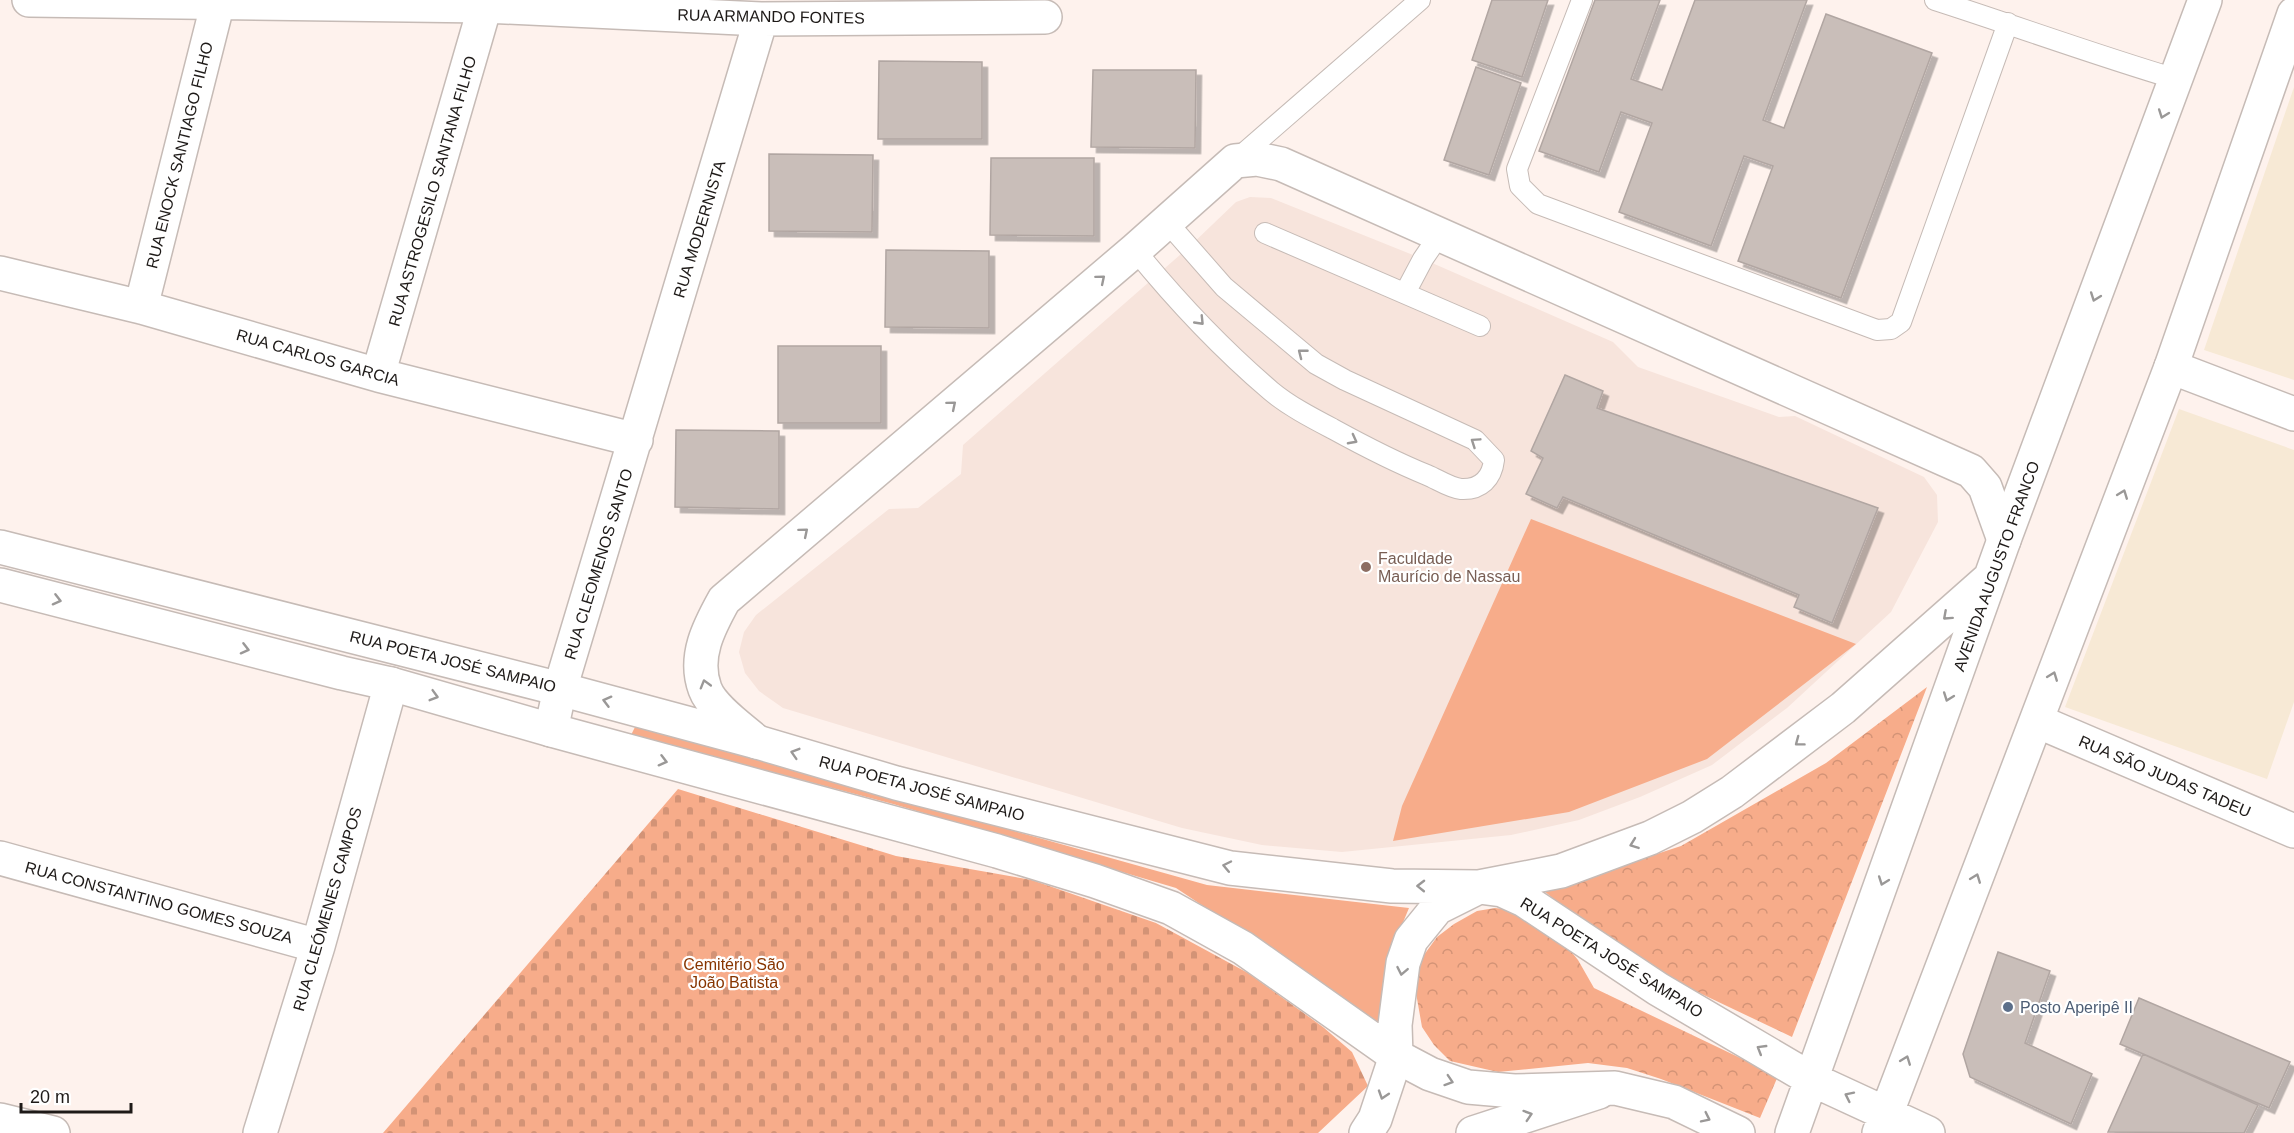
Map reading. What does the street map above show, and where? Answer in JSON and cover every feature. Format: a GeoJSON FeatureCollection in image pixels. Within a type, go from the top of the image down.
{"type":"FeatureCollection","features":[{"type":"Feature","properties":{"kind":"main road","name":"RUA ARMANDO FONTES"},"geometry":{"type":"LineString","coordinates":[[29,0],[485,6],[761,19],[1045,16]]}},
{"type":"Feature","properties":{"kind":"main road","name":"AVENIDA AUGUSTO FRANCO"},"geometry":{"type":"LineString","coordinates":[[1792,1133],[2004,540],[2205,0]]}},
{"type":"Feature","properties":{"kind":"main road","name":"RUA ENOCK SANTIAGO FILHO"},"geometry":{"type":"LineString","coordinates":[[141,307],[218,2]]}},
{"type":"Feature","properties":{"kind":"main road","name":"RUA ASTROGESILO SANTANA FILHO"},"geometry":{"type":"LineString","coordinates":[[378,375],[485,6]]}},
{"type":"Feature","properties":{"kind":"main road"},"geometry":{"type":"LineString","coordinates":[[1882,1124],[2171,367],[2294,14]]}},
{"type":"Feature","properties":{"kind":"main road","name":"RUA MODERNISTA"},"geometry":{"type":"LineString","coordinates":[[636,440],[761,19]]}},
{"type":"Feature","properties":{"kind":"main road"},"geometry":{"type":"LineString","coordinates":[[757,742],[721,711],[705,690],[701,668],[702,644],[724,600],[1135,250],[1235,161],[1257,159],[1281,164],[1971,471],[1985,487],[2004,540]]}},
{"type":"Feature","properties":{"kind":"main road","name":"RUA CARLOS GARCIA"},"geometry":{"type":"LineString","coordinates":[[0,273],[141,307],[378,375],[636,440]]}},
{"type":"Feature","properties":{"kind":"main road"},"geometry":{"type":"LineString","coordinates":[[2171,367],[2294,414]]}},
{"type":"Feature","properties":{"kind":"main road","name":"RUA CLEOMENOS SANTO"},"geometry":{"type":"LineString","coordinates":[[551,730],[560,688],[636,440]]}},
{"type":"Feature","properties":{"kind":"main road","name":"RUA POETA JOSÉ SAMPAIO"},"geometry":{"type":"LineString","coordinates":[[0,547],[560,688],[896,783],[1230,868],[1392,886],[1479,887],[1502,890],[1524,900],[1658,988],[1882,1124],[1928,1133]]}},
{"type":"Feature","properties":{"kind":"main road"},"geometry":{"type":"LineString","coordinates":[[1366,1133],[1375,1119],[1396,1056],[1395,1025],[1403,963],[1411,940],[1437,908],[1479,887],[1561,871],[1650,838],[1692,817],[1732,792],[1843,708],[1991,577]]}},
{"type":"Feature","properties":{"kind":"main road"},"geometry":{"type":"LineString","coordinates":[[0,585],[391,684],[1095,880],[1171,908],[1243,948],[1396,1056],[1430,1074],[1468,1087],[1514,1091],[1615,1088],[1674,1102],[1738,1133]]}},
{"type":"Feature","properties":{"kind":"main road","name":"RUA CLEÓMENES CAMPOS"},"geometry":{"type":"LineString","coordinates":[[260,1133],[318,946],[391,684]]}},
{"type":"Feature","properties":{"kind":"main road","name":"RUA SÃO JUDAS TADEU"},"geometry":{"type":"LineString","coordinates":[[2037,720],[2294,831]]}},
{"type":"Feature","properties":{"kind":"main road","name":"RUA CONSTANTINO GOMES SOUZA"},"geometry":{"type":"LineString","coordinates":[[0,858],[318,946]]}},
{"type":"Feature","properties":{"kind":"main road"},"geometry":{"type":"LineString","coordinates":[[1473,1133],[1615,1088]]}},
{"type":"Feature","properties":{"kind":"main road"},"geometry":{"type":"LineString","coordinates":[[0,1120],[53,1133]]}},
{"type":"Feature","properties":{"kind":"lane"},"geometry":{"type":"LineString","coordinates":[[1235,161],[1420,0]]}},
{"type":"Feature","properties":{"kind":"lane"},"geometry":{"type":"LineString","coordinates":[[1582,0],[1517,169],[1520,186],[1538,204],[1877,330],[1891,329],[1901,322],[2008,23]]}},
{"type":"Feature","properties":{"kind":"lane"},"geometry":{"type":"LineString","coordinates":[[1935,0],[2008,23],[2104,58],[2176,79]]}},
{"type":"Feature","properties":{"kind":"lane"},"geometry":{"type":"LineString","coordinates":[[1135,250],[1167,288],[1246,369],[1273,393],[1307,416],[1387,459],[1460,489],[1475,488],[1483,484],[1492,471],[1494,460],[1475,440],[1345,380],[1316,364],[1224,287],[1167,222]]}},
{"type":"Feature","properties":{"kind":"lane"},"geometry":{"type":"LineString","coordinates":[[1265,233],[1480,326]]}},
{"type":"Feature","properties":{"kind":"lane"},"geometry":{"type":"LineString","coordinates":[[1405,293],[1423,259],[1440,234]]}},
{"type":"Feature","properties":{"kind":"shaded area"},"geometry":{"type":"Polygon","coordinates":[[[2294,87],[2294,380],[2204,350],[2294,87]]]}},
{"type":"Feature","properties":{"kind":"shaded area","name":"Faculdade Maurício de Nassau"},"geometry":{"type":"Polygon","coordinates":[[[1250,197],[1271,198],[1423,259],[1613,342],[1638,367],[1779,417],[1795,416],[1924,477],[1937,495],[1938,522],[1891,612],[1787,708],[1712,765],[1640,797],[1579,820],[1511,835],[1342,852],[1262,845],[1182,828],[783,708],[759,691],[745,673],[739,652],[744,632],[756,615],[889,509],[918,508],[961,474],[963,445],[1189,247],[1236,202],[1250,197]]]}},
{"type":"Feature","properties":{"kind":"shaded area"},"geometry":{"type":"Polygon","coordinates":[[[2179,409],[2294,450],[2294,702],[2267,779],[2065,707],[2179,409]]]}},
{"type":"Feature","properties":{"kind":"green space"},"geometry":{"type":"Polygon","coordinates":[[[1531,519],[1856,644],[1707,759],[1569,812],[1393,841],[1402,806],[1531,519]]]}},
{"type":"Feature","properties":{"kind":"green space"},"geometry":{"type":"Polygon","coordinates":[[[1927,687],[1792,1037],[1668,978],[1601,938],[1544,891],[1681,846],[1826,763],[1927,687]]]}},
{"type":"Feature","properties":{"kind":"green space"},"geometry":{"type":"Polygon","coordinates":[[[636,725],[1207,885],[1409,908],[1389,956],[1382,992],[1384,1026],[1176,888],[893,804],[631,735],[636,725]]]}},
{"type":"Feature","properties":{"kind":"green space","name":"Cemitério São João Batista"},"geometry":{"type":"Polygon","coordinates":[[[678,789],[896,856],[1032,880],[1156,923],[1248,973],[1323,1027],[1352,1052],[1368,1086],[1318,1133],[383,1133],[678,789]]]}},
{"type":"Feature","properties":{"kind":"green space"},"geometry":{"type":"Polygon","coordinates":[[[1495,908],[1513,910],[1569,949],[1594,988],[1778,1076],[1760,1118],[1627,1068],[1588,1063],[1498,1072],[1450,1061],[1434,1045],[1422,1027],[1416,993],[1421,959],[1437,937],[1454,924],[1477,911],[1495,908]]]}},
{"type":"Feature","properties":{"kind":"building"},"geometry":{"type":"Polygon","coordinates":[[[1492,0],[1548,0],[1522,77],[1472,60],[1492,0]]]}},
{"type":"Feature","properties":{"kind":"building"},"geometry":{"type":"Polygon","coordinates":[[[1595,0],[1660,0],[1631,79],[1662,90],[1695,0],[1807,0],[1763,120],[1784,128],[1826,14],[1932,53],[1841,298],[1738,261],[1773,166],[1744,156],[1711,246],[1619,212],[1652,123],[1621,112],[1599,172],[1539,151],[1595,0]]]}},
{"type":"Feature","properties":{"kind":"building"},"geometry":{"type":"Polygon","coordinates":[[[879,61],[982,62],[982,139],[878,139],[879,61]]]}},
{"type":"Feature","properties":{"kind":"building"},"geometry":{"type":"Polygon","coordinates":[[[1476,67],[1521,83],[1489,175],[1444,160],[1476,67]]]}},
{"type":"Feature","properties":{"kind":"building"},"geometry":{"type":"Polygon","coordinates":[[[1093,70],[1196,70],[1195,148],[1091,147],[1093,70]]]}},
{"type":"Feature","properties":{"kind":"building"},"geometry":{"type":"Polygon","coordinates":[[[769,154],[873,155],[872,232],[769,231],[769,154]]]}},
{"type":"Feature","properties":{"kind":"building"},"geometry":{"type":"Polygon","coordinates":[[[991,158],[1094,158],[1094,236],[990,235],[991,158]]]}},
{"type":"Feature","properties":{"kind":"building"},"geometry":{"type":"Polygon","coordinates":[[[886,250],[989,251],[989,328],[885,327],[886,250]]]}},
{"type":"Feature","properties":{"kind":"building"},"geometry":{"type":"Polygon","coordinates":[[[778,346],[881,346],[881,423],[778,423],[778,346]]]}},
{"type":"Feature","properties":{"kind":"building"},"geometry":{"type":"Polygon","coordinates":[[[1565,375],[1603,391],[1597,408],[1878,508],[1832,623],[1794,607],[1799,595],[1563,497],[1557,508],[1526,494],[1543,458],[1531,451],[1565,375]]]}},
{"type":"Feature","properties":{"kind":"building"},"geometry":{"type":"Polygon","coordinates":[[[676,430],[779,431],[779,509],[675,507],[676,430]]]}},
{"type":"Feature","properties":{"kind":"building","name":"Posto Aperipê II"},"geometry":{"type":"Polygon","coordinates":[[[1998,952],[2050,971],[2025,1043],[2092,1074],[2071,1124],[1970,1077],[1963,1054],[1998,952]]]}},
{"type":"Feature","properties":{"kind":"building"},"geometry":{"type":"Polygon","coordinates":[[[2139,998],[2290,1062],[2269,1108],[2120,1044],[2139,998]]]}},
{"type":"Feature","properties":{"kind":"building","name":"Posto Aperipê II"},"geometry":{"type":"Polygon","coordinates":[[[2143,1054],[2258,1105],[2244,1133],[2108,1132],[2143,1054]]]}},
{"type":"Feature","properties":{"kind":"place","name":"Faculdade Maurício de Nassau"},"geometry":{"type":"Point","coordinates":[1366,567]}},
{"type":"Feature","properties":{"kind":"place","name":"Posto Aperipê II"},"geometry":{"type":"Point","coordinates":[2008,1007]}}]}
